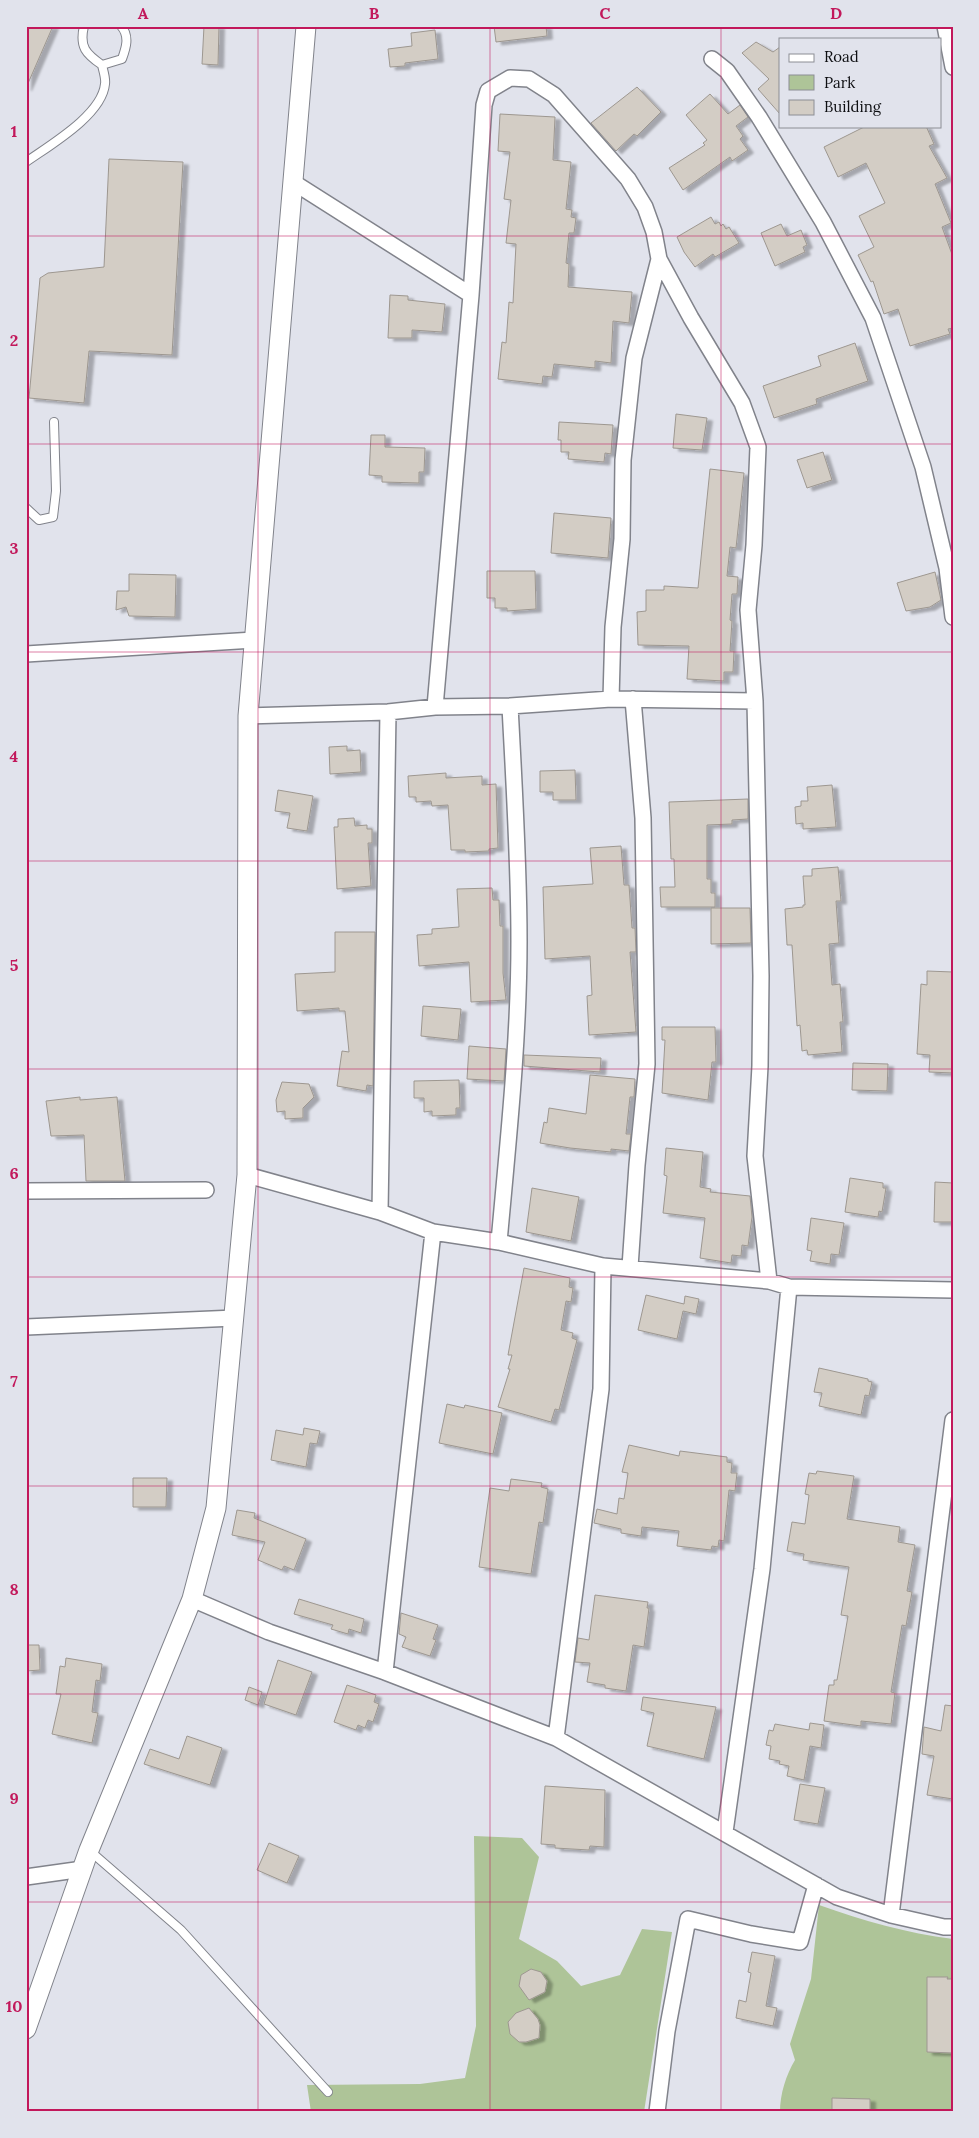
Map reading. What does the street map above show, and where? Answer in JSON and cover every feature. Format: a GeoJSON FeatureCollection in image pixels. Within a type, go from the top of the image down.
{"type":"FeatureCollection","features":[{"type":"Feature","properties":{"kind":"street"},"geometry":{"type":"LineString","coordinates":[[26,2029],[89,1850],[192,1598],[216,1508],[247,1175],[248,716],[306,26]]}},
{"type":"Feature","properties":{"kind":"street"},"geometry":{"type":"LineString","coordinates":[[945,26],[953,67]]}},
{"type":"Feature","properties":{"kind":"street"},"geometry":{"type":"LineString","coordinates":[[712,59],[727,71],[764,125],[823,222],[873,318],[923,467],[947,568],[953,617]]}},
{"type":"Feature","properties":{"kind":"street"},"geometry":{"type":"LineString","coordinates":[[435,707],[471,295],[484,106],[488,90],[510,78],[529,79],[554,95],[628,180],[645,207],[654,232],[659,259],[691,318],[742,403],[758,447],[748,610],[755,701],[761,976],[760,1066],[755,1156],[769,1281]]}},
{"type":"Feature","properties":{"kind":"street"},"geometry":{"type":"LineString","coordinates":[[293,182],[471,295]]}},
{"type":"Feature","properties":{"kind":"street"},"geometry":{"type":"LineString","coordinates":[[611,699],[613,627],[622,539],[623,460],[634,358],[659,259]]}},
{"type":"Feature","properties":{"kind":"street"},"geometry":{"type":"LineString","coordinates":[[26,654],[254,640]]}},
{"type":"Feature","properties":{"kind":"street"},"geometry":{"type":"LineString","coordinates":[[248,716],[388,712],[435,707],[510,706],[611,699],[755,701]]}},
{"type":"Feature","properties":{"kind":"street"},"geometry":{"type":"LineString","coordinates":[[630,1267],[637,1165],[647,1064],[643,818],[633,699]]}},
{"type":"Feature","properties":{"kind":"street"},"geometry":{"type":"LineString","coordinates":[[499,1242],[517,1032],[519,941],[517,846],[510,706]]}},
{"type":"Feature","properties":{"kind":"street"},"geometry":{"type":"LineString","coordinates":[[380,1212],[388,712]]}},
{"type":"Feature","properties":{"kind":"street"},"geometry":{"type":"LineString","coordinates":[[247,1175],[380,1212],[433,1232],[499,1242],[603,1266],[769,1281],[789,1287],[953,1290]]}},
{"type":"Feature","properties":{"kind":"street"},"geometry":{"type":"LineString","coordinates":[[26,1192],[206,1190]]}},
{"type":"Feature","properties":{"kind":"street"},"geometry":{"type":"LineString","coordinates":[[385,1672],[433,1232]]}},
{"type":"Feature","properties":{"kind":"street"},"geometry":{"type":"LineString","coordinates":[[556,1738],[601,1389],[603,1266]]}},
{"type":"Feature","properties":{"kind":"street"},"geometry":{"type":"LineString","coordinates":[[725,1832],[762,1569],[789,1287]]}},
{"type":"Feature","properties":{"kind":"street"},"geometry":{"type":"LineString","coordinates":[[26,1327],[234,1318]]}},
{"type":"Feature","properties":{"kind":"street"},"geometry":{"type":"LineString","coordinates":[[891,1915],[953,1420]]}},
{"type":"Feature","properties":{"kind":"street"},"geometry":{"type":"LineString","coordinates":[[192,1598],[268,1632],[385,1672],[556,1738],[837,1897],[891,1915],[944,1927],[953,1927]]}},
{"type":"Feature","properties":{"kind":"street"},"geometry":{"type":"LineString","coordinates":[[26,1877],[83,1869]]}},
{"type":"Feature","properties":{"kind":"street"},"geometry":{"type":"LineString","coordinates":[[657,2112],[666,2031],[688,1919],[751,1934],[800,1942],[816,1885]]}},
{"type":"Feature","properties":{"kind":"lane"},"geometry":{"type":"LineString","coordinates":[[26,162],[87,117],[102,96],[106,83],[102,65],[88,55],[84,47],[82,38],[84,26]]}},
{"type":"Feature","properties":{"kind":"lane"},"geometry":{"type":"LineString","coordinates":[[102,65],[122,59],[127,37],[121,26]]}},
{"type":"Feature","properties":{"kind":"lane"},"geometry":{"type":"LineString","coordinates":[[26,508],[39,520],[53,517],[56,491],[54,422]]}},
{"type":"Feature","properties":{"kind":"lane"},"geometry":{"type":"LineString","coordinates":[[89,1850],[181,1930],[328,2092]]}},
{"type":"Feature","properties":{"kind":"green space"},"geometry":{"type":"Polygon","coordinates":[[[474,1836],[522,1838],[539,1857],[519,1939],[557,1961],[581,1986],[620,1975],[642,1929],[672,1932],[644,2112],[311,2112],[307,2085],[420,2084],[465,2078],[476,2026],[474,1836]]]}},
{"type":"Feature","properties":{"kind":"green space"},"geometry":{"type":"Polygon","coordinates":[[[819,1905],[885,1926],[953,1939],[953,2112],[780,2112],[784,2085],[795,2060],[790,2044],[811,1979],[819,1905]]]}},
{"type":"Feature","properties":{"kind":"building"},"geometry":{"type":"Polygon","coordinates":[[[26,26],[53,26],[26,88],[26,26]]]}},
{"type":"Feature","properties":{"kind":"building"},"geometry":{"type":"Polygon","coordinates":[[[204,26],[219,26],[218,65],[202,64],[204,26]]]}},
{"type":"Feature","properties":{"kind":"building"},"geometry":{"type":"Polygon","coordinates":[[[494,26],[546,26],[547,36],[496,42],[494,26]]]}},
{"type":"Feature","properties":{"kind":"building"},"geometry":{"type":"Polygon","coordinates":[[[435,30],[438,59],[390,67],[388,49],[412,46],[411,33],[435,30]]]}},
{"type":"Feature","properties":{"kind":"building"},"geometry":{"type":"Polygon","coordinates":[[[756,42],[773,52],[779,48],[779,113],[758,89],[769,79],[742,53],[756,42]]]}},
{"type":"Feature","properties":{"kind":"building"},"geometry":{"type":"Polygon","coordinates":[[[637,87],[661,112],[637,136],[634,134],[616,151],[591,123],[637,87]]]}},
{"type":"Feature","properties":{"kind":"building"},"geometry":{"type":"Polygon","coordinates":[[[710,94],[728,114],[740,105],[748,117],[736,126],[743,136],[740,139],[748,150],[732,161],[730,157],[683,190],[669,168],[705,145],[703,143],[707,140],[686,115],[710,94]]]}},
{"type":"Feature","properties":{"kind":"building"},"geometry":{"type":"Polygon","coordinates":[[[500,114],[555,117],[553,160],[571,162],[566,209],[572,210],[571,217],[576,218],[574,233],[569,233],[566,263],[569,264],[568,287],[632,292],[629,323],[613,321],[611,363],[595,361],[595,368],[554,364],[552,377],[543,376],[542,384],[498,379],[502,342],[506,343],[509,302],[513,303],[516,244],[506,243],[511,200],[504,199],[510,152],[498,151],[500,114]]]}},
{"type":"Feature","properties":{"kind":"building"},"geometry":{"type":"Polygon","coordinates":[[[862,128],[927,128],[934,144],[929,146],[947,178],[935,184],[951,223],[942,227],[953,257],[953,328],[948,329],[950,334],[910,346],[898,309],[884,314],[873,281],[871,282],[858,255],[874,247],[859,216],[885,203],[866,163],[838,177],[824,147],[862,128]]]}},
{"type":"Feature","properties":{"kind":"building"},"geometry":{"type":"Polygon","coordinates":[[[109,159],[183,162],[172,355],[89,351],[84,403],[29,398],[40,278],[48,273],[104,267],[109,159]]]}},
{"type":"Feature","properties":{"kind":"building"},"geometry":{"type":"Polygon","coordinates":[[[711,217],[715,224],[719,222],[726,229],[729,227],[739,243],[715,257],[713,254],[695,267],[684,252],[677,237],[711,217]]]}},
{"type":"Feature","properties":{"kind":"building"},"geometry":{"type":"Polygon","coordinates":[[[781,224],[787,236],[801,230],[807,245],[803,247],[805,252],[775,266],[761,233],[781,224]]]}},
{"type":"Feature","properties":{"kind":"building"},"geometry":{"type":"Polygon","coordinates":[[[390,295],[408,296],[408,300],[445,304],[442,332],[412,330],[412,338],[388,338],[390,295]]]}},
{"type":"Feature","properties":{"kind":"building"},"geometry":{"type":"Polygon","coordinates":[[[855,343],[868,381],[816,399],[817,404],[774,418],[763,386],[821,366],[818,356],[855,343]]]}},
{"type":"Feature","properties":{"kind":"building"},"geometry":{"type":"Polygon","coordinates":[[[676,414],[707,418],[702,450],[673,448],[676,414]]]}},
{"type":"Feature","properties":{"kind":"building"},"geometry":{"type":"Polygon","coordinates":[[[559,422],[613,425],[611,454],[605,453],[604,462],[568,459],[569,452],[561,452],[561,440],[558,440],[559,422]]]}},
{"type":"Feature","properties":{"kind":"building"},"geometry":{"type":"Polygon","coordinates":[[[371,435],[385,435],[385,447],[425,448],[424,472],[419,472],[419,483],[382,482],[382,476],[369,475],[371,435]]]}},
{"type":"Feature","properties":{"kind":"building"},"geometry":{"type":"Polygon","coordinates":[[[823,452],[832,480],[807,488],[797,460],[823,452]]]}},
{"type":"Feature","properties":{"kind":"building"},"geometry":{"type":"Polygon","coordinates":[[[710,469],[744,473],[736,548],[730,547],[727,576],[738,577],[737,594],[732,594],[730,620],[732,621],[730,651],[734,651],[733,672],[724,672],[724,681],[687,679],[689,646],[638,645],[637,612],[646,611],[646,590],[664,590],[664,586],[698,588],[710,469]]]}},
{"type":"Feature","properties":{"kind":"building"},"geometry":{"type":"Polygon","coordinates":[[[554,513],[611,518],[608,558],[551,553],[554,513]]]}},
{"type":"Feature","properties":{"kind":"building"},"geometry":{"type":"Polygon","coordinates":[[[487,571],[535,571],[536,609],[507,611],[507,608],[495,608],[495,598],[487,598],[487,571]]]}},
{"type":"Feature","properties":{"kind":"building"},"geometry":{"type":"Polygon","coordinates":[[[935,572],[941,600],[930,607],[906,611],[897,583],[935,572]]]}},
{"type":"Feature","properties":{"kind":"building"},"geometry":{"type":"Polygon","coordinates":[[[129,574],[176,575],[175,617],[129,616],[126,607],[116,610],[117,591],[129,591],[129,574]]]}},
{"type":"Feature","properties":{"kind":"building"},"geometry":{"type":"Polygon","coordinates":[[[347,746],[347,751],[360,750],[361,772],[330,774],[329,747],[347,746]]]}},
{"type":"Feature","properties":{"kind":"building"},"geometry":{"type":"Polygon","coordinates":[[[575,770],[576,800],[553,800],[553,792],[540,792],[540,771],[575,770]]]}},
{"type":"Feature","properties":{"kind":"building"},"geometry":{"type":"Polygon","coordinates":[[[446,773],[446,778],[482,776],[482,785],[496,784],[498,848],[489,849],[489,851],[465,852],[465,850],[451,850],[448,805],[432,806],[431,801],[416,802],[416,797],[409,797],[408,776],[446,773]]]}},
{"type":"Feature","properties":{"kind":"building"},"geometry":{"type":"Polygon","coordinates":[[[832,785],[836,827],[803,829],[803,823],[796,824],[795,807],[801,806],[801,801],[808,801],[807,787],[832,785]]]}},
{"type":"Feature","properties":{"kind":"building"},"geometry":{"type":"Polygon","coordinates":[[[278,790],[313,796],[307,831],[287,828],[290,813],[275,811],[278,790]]]}},
{"type":"Feature","properties":{"kind":"building"},"geometry":{"type":"Polygon","coordinates":[[[748,799],[748,819],[732,820],[732,824],[707,825],[707,879],[711,879],[711,893],[715,893],[715,907],[661,907],[660,887],[675,887],[674,859],[671,859],[669,802],[748,799]]]}},
{"type":"Feature","properties":{"kind":"building"},"geometry":{"type":"Polygon","coordinates":[[[354,818],[355,826],[367,825],[367,829],[372,829],[372,843],[368,843],[371,886],[337,889],[334,827],[338,827],[338,819],[354,818]]]}},
{"type":"Feature","properties":{"kind":"building"},"geometry":{"type":"Polygon","coordinates":[[[621,846],[624,885],[629,885],[632,928],[635,928],[636,952],[630,952],[636,1032],[589,1035],[587,996],[592,995],[590,956],[545,959],[543,887],[593,884],[590,848],[621,846]]]}},
{"type":"Feature","properties":{"kind":"building"},"geometry":{"type":"Polygon","coordinates":[[[838,867],[841,901],[836,901],[839,943],[829,944],[832,985],[840,984],[843,1022],[840,1022],[842,1052],[808,1055],[807,1050],[802,1051],[800,1025],[797,1026],[792,945],[787,945],[785,909],[803,907],[805,905],[803,876],[812,876],[812,869],[838,867]]]}},
{"type":"Feature","properties":{"kind":"building"},"geometry":{"type":"Polygon","coordinates":[[[492,888],[493,900],[499,900],[500,926],[503,926],[503,973],[506,1000],[471,1002],[469,962],[419,966],[417,935],[432,934],[432,929],[459,927],[457,889],[492,888]]]}},
{"type":"Feature","properties":{"kind":"building"},"geometry":{"type":"Polygon","coordinates":[[[711,908],[750,908],[751,943],[711,944],[711,908]]]}},
{"type":"Feature","properties":{"kind":"building"},"geometry":{"type":"Polygon","coordinates":[[[335,932],[375,932],[373,1086],[367,1085],[366,1091],[337,1086],[342,1051],[349,1052],[345,1011],[339,1011],[339,1008],[297,1011],[295,974],[335,972],[335,932]]]}},
{"type":"Feature","properties":{"kind":"building"},"geometry":{"type":"Polygon","coordinates":[[[927,971],[953,972],[953,1073],[929,1072],[930,1055],[917,1054],[921,984],[927,985],[927,971]]]}},
{"type":"Feature","properties":{"kind":"building"},"geometry":{"type":"Polygon","coordinates":[[[423,1006],[461,1009],[458,1040],[421,1036],[423,1006]]]}},
{"type":"Feature","properties":{"kind":"building"},"geometry":{"type":"Polygon","coordinates":[[[662,1027],[715,1027],[716,1062],[712,1062],[708,1100],[662,1093],[665,1040],[662,1040],[662,1027]]]}},
{"type":"Feature","properties":{"kind":"building"},"geometry":{"type":"Polygon","coordinates":[[[469,1046],[506,1049],[504,1081],[467,1079],[469,1046]]]}},
{"type":"Feature","properties":{"kind":"building"},"geometry":{"type":"Polygon","coordinates":[[[524,1055],[601,1058],[600,1072],[524,1066],[524,1055]]]}},
{"type":"Feature","properties":{"kind":"building"},"geometry":{"type":"Polygon","coordinates":[[[853,1063],[888,1064],[887,1091],[852,1090],[853,1063]]]}},
{"type":"Feature","properties":{"kind":"building"},"geometry":{"type":"Polygon","coordinates":[[[590,1075],[635,1079],[634,1097],[630,1097],[626,1134],[631,1134],[629,1151],[611,1149],[611,1152],[540,1143],[544,1122],[547,1123],[549,1108],[586,1114],[590,1075]]]}},
{"type":"Feature","properties":{"kind":"building"},"geometry":{"type":"Polygon","coordinates":[[[459,1080],[460,1108],[456,1108],[456,1115],[432,1116],[432,1111],[424,1112],[424,1098],[414,1098],[414,1081],[459,1080]]]}},
{"type":"Feature","properties":{"kind":"building"},"geometry":{"type":"Polygon","coordinates":[[[282,1082],[309,1084],[314,1097],[303,1108],[303,1118],[285,1119],[285,1111],[277,1112],[276,1100],[282,1082]]]}},
{"type":"Feature","properties":{"kind":"building"},"geometry":{"type":"Polygon","coordinates":[[[80,1097],[80,1100],[117,1097],[125,1181],[86,1181],[84,1135],[51,1136],[46,1101],[80,1097]]]}},
{"type":"Feature","properties":{"kind":"building"},"geometry":{"type":"Polygon","coordinates":[[[666,1148],[703,1152],[700,1187],[711,1189],[710,1192],[750,1196],[752,1217],[748,1246],[742,1245],[741,1256],[732,1255],[731,1263],[700,1258],[705,1218],[663,1213],[667,1176],[664,1175],[666,1148]]]}},
{"type":"Feature","properties":{"kind":"building"},"geometry":{"type":"Polygon","coordinates":[[[850,1178],[883,1183],[883,1188],[886,1188],[882,1212],[879,1211],[878,1217],[845,1212],[850,1178]]]}},
{"type":"Feature","properties":{"kind":"building"},"geometry":{"type":"Polygon","coordinates":[[[935,1182],[953,1183],[953,1222],[934,1222],[935,1182]]]}},
{"type":"Feature","properties":{"kind":"building"},"geometry":{"type":"Polygon","coordinates":[[[532,1188],[579,1197],[571,1241],[526,1232],[532,1188]]]}},
{"type":"Feature","properties":{"kind":"building"},"geometry":{"type":"Polygon","coordinates":[[[811,1218],[844,1223],[839,1255],[831,1254],[830,1264],[810,1261],[812,1251],[807,1250],[811,1218]]]}},
{"type":"Feature","properties":{"kind":"building"},"geometry":{"type":"Polygon","coordinates":[[[524,1268],[570,1278],[569,1287],[573,1288],[571,1302],[566,1301],[561,1330],[573,1333],[572,1338],[577,1340],[559,1410],[555,1409],[551,1422],[498,1407],[510,1369],[508,1369],[512,1355],[508,1355],[524,1268]]]}},
{"type":"Feature","properties":{"kind":"building"},"geometry":{"type":"Polygon","coordinates":[[[646,1295],[684,1304],[685,1296],[699,1299],[696,1314],[683,1311],[677,1339],[638,1330],[646,1295]]]}},
{"type":"Feature","properties":{"kind":"building"},"geometry":{"type":"Polygon","coordinates":[[[819,1368],[868,1379],[868,1381],[872,1382],[869,1396],[865,1395],[861,1415],[819,1406],[822,1393],[814,1392],[819,1368]]]}},
{"type":"Feature","properties":{"kind":"building"},"geometry":{"type":"Polygon","coordinates":[[[447,1404],[464,1408],[465,1405],[502,1413],[493,1454],[439,1443],[447,1404]]]}},
{"type":"Feature","properties":{"kind":"building"},"geometry":{"type":"Polygon","coordinates":[[[304,1428],[320,1431],[317,1444],[310,1443],[306,1467],[271,1460],[276,1430],[303,1435],[304,1428]]]}},
{"type":"Feature","properties":{"kind":"building"},"geometry":{"type":"Polygon","coordinates":[[[629,1445],[679,1456],[680,1451],[727,1457],[727,1462],[732,1463],[731,1473],[737,1473],[735,1491],[729,1490],[724,1541],[719,1540],[718,1547],[712,1546],[711,1550],[677,1546],[679,1531],[642,1527],[641,1536],[621,1533],[621,1529],[594,1523],[597,1509],[617,1514],[619,1498],[624,1499],[628,1473],[622,1472],[629,1445]]]}},
{"type":"Feature","properties":{"kind":"building"},"geometry":{"type":"Polygon","coordinates":[[[817,1471],[854,1476],[847,1519],[900,1527],[898,1542],[915,1545],[907,1591],[912,1592],[906,1626],[902,1625],[891,1692],[895,1693],[891,1724],[861,1721],[861,1726],[824,1721],[829,1685],[834,1685],[834,1680],[837,1680],[848,1616],[841,1615],[849,1567],[803,1560],[804,1554],[787,1551],[792,1522],[805,1524],[809,1495],[805,1494],[809,1473],[816,1474],[817,1471]]]}},
{"type":"Feature","properties":{"kind":"building"},"geometry":{"type":"Polygon","coordinates":[[[133,1478],[167,1478],[166,1507],[133,1507],[133,1478]]]}},
{"type":"Feature","properties":{"kind":"building"},"geometry":{"type":"Polygon","coordinates":[[[511,1479],[542,1483],[541,1487],[548,1489],[543,1523],[539,1522],[531,1574],[479,1567],[490,1488],[509,1491],[511,1479]]]}},
{"type":"Feature","properties":{"kind":"building"},"geometry":{"type":"Polygon","coordinates":[[[237,1510],[255,1513],[254,1518],[306,1539],[294,1570],[284,1566],[282,1570],[258,1560],[265,1542],[232,1535],[237,1510]]]}},
{"type":"Feature","properties":{"kind":"building"},"geometry":{"type":"Polygon","coordinates":[[[595,1595],[648,1602],[647,1608],[649,1608],[644,1647],[633,1645],[626,1691],[605,1688],[605,1685],[587,1682],[590,1663],[575,1662],[578,1638],[589,1640],[595,1595]]]}},
{"type":"Feature","properties":{"kind":"building"},"geometry":{"type":"Polygon","coordinates":[[[299,1599],[364,1619],[361,1633],[349,1629],[348,1634],[331,1629],[333,1625],[294,1614],[299,1599]]]}},
{"type":"Feature","properties":{"kind":"building"},"geometry":{"type":"Polygon","coordinates":[[[401,1613],[438,1625],[433,1639],[436,1640],[430,1656],[402,1647],[406,1637],[399,1634],[401,1613]]]}},
{"type":"Feature","properties":{"kind":"building"},"geometry":{"type":"Polygon","coordinates":[[[26,1645],[39,1645],[40,1670],[26,1671],[26,1645]]]}},
{"type":"Feature","properties":{"kind":"building"},"geometry":{"type":"Polygon","coordinates":[[[66,1658],[102,1664],[100,1681],[96,1680],[92,1712],[98,1713],[92,1743],[52,1734],[61,1694],[56,1694],[60,1666],[65,1667],[66,1658]]]}},
{"type":"Feature","properties":{"kind":"building"},"geometry":{"type":"Polygon","coordinates":[[[278,1660],[312,1672],[296,1715],[264,1704],[278,1660]]]}},
{"type":"Feature","properties":{"kind":"building"},"geometry":{"type":"Polygon","coordinates":[[[347,1685],[376,1695],[374,1702],[379,1704],[373,1722],[368,1720],[365,1728],[358,1725],[356,1730],[334,1722],[347,1685]]]}},
{"type":"Feature","properties":{"kind":"building"},"geometry":{"type":"Polygon","coordinates":[[[249,1687],[262,1692],[258,1705],[245,1700],[249,1687]]]}},
{"type":"Feature","properties":{"kind":"building"},"geometry":{"type":"Polygon","coordinates":[[[643,1697],[716,1707],[704,1759],[647,1746],[654,1713],[641,1710],[643,1697]]]}},
{"type":"Feature","properties":{"kind":"building"},"geometry":{"type":"Polygon","coordinates":[[[945,1705],[953,1706],[953,1799],[927,1795],[934,1756],[922,1754],[924,1727],[941,1731],[945,1705]]]}},
{"type":"Feature","properties":{"kind":"building"},"geometry":{"type":"Polygon","coordinates":[[[810,1723],[824,1725],[821,1748],[810,1746],[804,1780],[787,1776],[789,1766],[779,1764],[780,1761],[769,1759],[771,1746],[766,1745],[769,1730],[773,1731],[775,1724],[809,1730],[810,1723]]]}},
{"type":"Feature","properties":{"kind":"building"},"geometry":{"type":"Polygon","coordinates":[[[187,1736],[222,1748],[210,1785],[144,1764],[150,1749],[179,1759],[187,1736]]]}},
{"type":"Feature","properties":{"kind":"building"},"geometry":{"type":"Polygon","coordinates":[[[800,1784],[825,1788],[818,1824],[794,1820],[800,1784]]]}},
{"type":"Feature","properties":{"kind":"building"},"geometry":{"type":"Polygon","coordinates":[[[545,1786],[605,1790],[604,1847],[590,1846],[589,1850],[555,1848],[555,1845],[541,1844],[545,1786]]]}},
{"type":"Feature","properties":{"kind":"building"},"geometry":{"type":"Polygon","coordinates":[[[269,1843],[299,1856],[287,1883],[257,1870],[269,1843]]]}},
{"type":"Feature","properties":{"kind":"building"},"geometry":{"type":"Polygon","coordinates":[[[752,1952],[775,1956],[766,2006],[777,2008],[773,2026],[736,2018],[739,2000],[746,2002],[751,1973],[748,1972],[752,1952]]]}},
{"type":"Feature","properties":{"kind":"building"},"geometry":{"type":"Polygon","coordinates":[[[531,1969],[541,1972],[547,1981],[545,1992],[529,2000],[519,1986],[521,1975],[531,1969]]]}},
{"type":"Feature","properties":{"kind":"building"},"geometry":{"type":"Polygon","coordinates":[[[927,1977],[948,1977],[947,1979],[953,1979],[953,2053],[927,2052],[927,1977]]]}},
{"type":"Feature","properties":{"kind":"building"},"geometry":{"type":"Polygon","coordinates":[[[529,2008],[538,2019],[540,2025],[539,2038],[519,2042],[510,2034],[508,2022],[516,2013],[529,2008]]]}},
{"type":"Feature","properties":{"kind":"building"},"geometry":{"type":"Polygon","coordinates":[[[832,2098],[870,2099],[870,2112],[832,2112],[832,2098]]]}}]}
